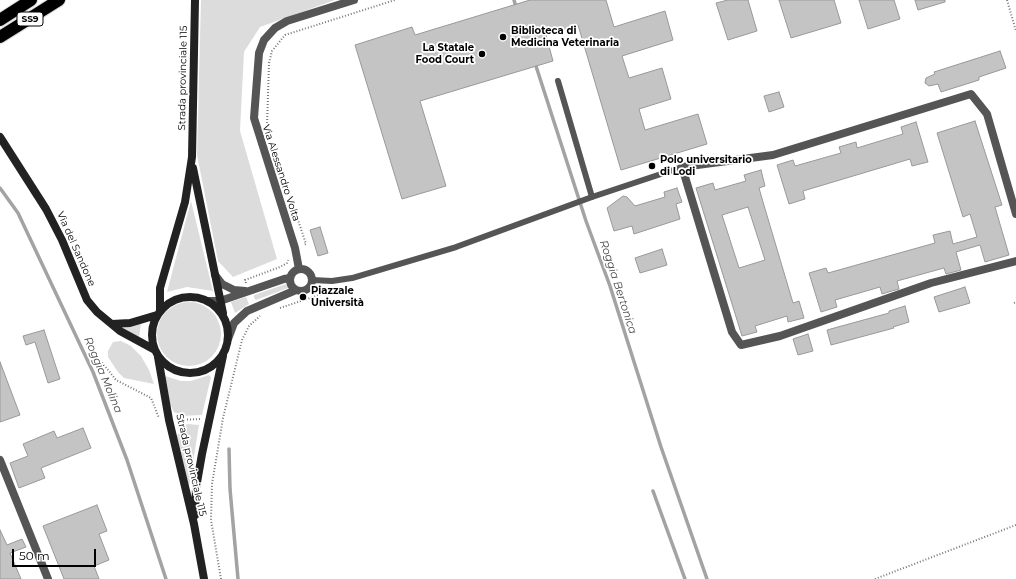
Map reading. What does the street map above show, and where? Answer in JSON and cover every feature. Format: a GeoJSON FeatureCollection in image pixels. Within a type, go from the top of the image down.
{"type":"FeatureCollection","features":[{"type":"Feature","properties":{"kind":"highway","name":"SS9"},"geometry":{"type":"LineString","coordinates":[[0,20],[17,6],[31,0]]}},
{"type":"Feature","properties":{"kind":"highway","name":"SS9"},"geometry":{"type":"LineString","coordinates":[[0,37],[59,0]]}},
{"type":"Feature","properties":{"kind":"main road","name":"Strada provinciale 115"},"geometry":{"type":"LineString","coordinates":[[158,312],[160,288],[185,202],[192,157],[195,0]]}},
{"type":"Feature","properties":{"kind":"main road","name":"Via del Sandone"},"geometry":{"type":"LineString","coordinates":[[0,137],[46,209],[62,240],[87,300],[97,312],[112,324],[156,353]]}},
{"type":"Feature","properties":{"kind":"main road","name":"Strada provinciale 115"},"geometry":{"type":"LineString","coordinates":[[192,157],[199,201],[223,315]]}},
{"type":"Feature","properties":{"kind":"main road"},"geometry":{"type":"LineString","coordinates":[[112,324],[130,323],[158,312],[169,302],[180,297],[193,296],[208,301],[223,315],[228,327],[228,339],[224,352],[216,362],[205,370],[192,373],[179,372],[167,366],[156,353],[151,333],[158,312]]}},
{"type":"Feature","properties":{"kind":"main road","name":"Strada provinciale 115"},"geometry":{"type":"LineString","coordinates":[[194,524],[196,488],[224,352]]}},
{"type":"Feature","properties":{"kind":"main road","name":"Strada provinciale 115"},"geometry":{"type":"LineString","coordinates":[[156,353],[169,420],[194,524]]}},
{"type":"Feature","properties":{"kind":"main road"},"geometry":{"type":"LineString","coordinates":[[194,524],[204,579]]}},
{"type":"Feature","properties":{"kind":"street","name":"Via Alessandro Volta"},"geometry":{"type":"LineString","coordinates":[[298,269],[295,248],[254,118],[259,53],[264,40],[275,28],[286,21],[354,0]]}},
{"type":"Feature","properties":{"kind":"street"},"geometry":{"type":"LineString","coordinates":[[1016,214],[987,114],[971,94],[773,155],[682,167],[732,332],[741,345],[780,336],[931,283],[1016,261]]}},
{"type":"Feature","properties":{"kind":"street"},"geometry":{"type":"LineString","coordinates":[[228,339],[234,323],[247,311],[296,290],[304,291],[309,289],[312,280],[310,273],[307,270],[298,269],[290,278],[291,283],[296,290]]}},
{"type":"Feature","properties":{"kind":"street"},"geometry":{"type":"LineString","coordinates":[[215,275],[222,284],[234,290],[248,291]]}},
{"type":"Feature","properties":{"kind":"street"},"geometry":{"type":"LineString","coordinates":[[208,301],[220,301],[284,278],[290,278]]}},
{"type":"Feature","properties":{"kind":"street"},"geometry":{"type":"LineString","coordinates":[[0,460],[48,579]]}},
{"type":"Feature","properties":{"kind":"lane"},"geometry":{"type":"LineString","coordinates":[[558,81],[589,198]]}},
{"type":"Feature","properties":{"kind":"lane"},"geometry":{"type":"LineString","coordinates":[[312,280],[328,281],[352,278],[456,247],[574,205],[589,198],[682,167]]}},
{"type":"Feature","properties":{"kind":"path"},"geometry":{"type":"LineString","coordinates":[[1007,0],[1016,31]]}},
{"type":"Feature","properties":{"kind":"path"},"geometry":{"type":"LineString","coordinates":[[277,309],[325,293],[328,291],[328,281]]}},
{"type":"Feature","properties":{"kind":"path"},"geometry":{"type":"LineString","coordinates":[[260,317],[266,314]]}},
{"type":"Feature","properties":{"kind":"path"},"geometry":{"type":"LineString","coordinates":[[221,579],[211,520],[211,504],[212,484],[223,418]]}},
{"type":"Feature","properties":{"kind":"path"},"geometry":{"type":"LineString","coordinates":[[875,579],[1016,525]]}},
{"type":"Feature","properties":{"kind":"shaded area"},"geometry":{"type":"Polygon","coordinates":[[[201,0],[335,0],[260,27],[244,52],[240,131],[277,259],[233,277],[218,261],[197,155],[201,0]]]}},
{"type":"Feature","properties":{"kind":"shaded area"},"geometry":{"type":"Polygon","coordinates":[[[191,201],[213,291],[187,287],[167,292],[191,201]]]}},
{"type":"Feature","properties":{"kind":"shaded area"},"geometry":{"type":"Polygon","coordinates":[[[286,284],[288,288],[256,300],[254,298],[254,295],[286,284]]]}},
{"type":"Feature","properties":{"kind":"shaded area"},"geometry":{"type":"Polygon","coordinates":[[[246,297],[249,304],[235,313],[231,302],[246,297]]]}},
{"type":"Feature","properties":{"kind":"shaded area"},"geometry":{"type":"Polygon","coordinates":[[[189,302],[201,304],[212,311],[219,322],[221,334],[219,346],[212,357],[201,364],[189,366],[177,364],[166,357],[159,346],[157,334],[159,322],[166,311],[177,304],[189,302]]]}},
{"type":"Feature","properties":{"kind":"shaded area"},"geometry":{"type":"Polygon","coordinates":[[[141,323],[139,338],[123,328],[132,326],[141,323]]]}},
{"type":"Feature","properties":{"kind":"shaded area"},"geometry":{"type":"Polygon","coordinates":[[[121,341],[131,346],[141,356],[149,370],[154,384],[124,378],[118,372],[108,357],[108,351],[113,342],[121,341]]]}},
{"type":"Feature","properties":{"kind":"shaded area"},"geometry":{"type":"Polygon","coordinates":[[[209,375],[211,377],[202,415],[181,416],[174,412],[170,404],[165,376],[181,381],[191,381],[209,375]]]}},
{"type":"Feature","properties":{"kind":"shaded area"},"geometry":{"type":"Polygon","coordinates":[[[188,424],[199,425],[189,487],[177,436],[183,426],[188,424]]]}},
{"type":"Feature","properties":{"kind":"building"},"geometry":{"type":"Polygon","coordinates":[[[530,0],[606,0],[614,27],[665,11],[673,40],[622,56],[629,78],[662,68],[671,99],[639,109],[645,130],[698,114],[707,144],[621,170],[578,25],[546,35],[553,61],[420,101],[446,186],[402,199],[355,45],[412,27],[415,35],[530,0]]]}},
{"type":"Feature","properties":{"kind":"building"},"geometry":{"type":"Polygon","coordinates":[[[728,0],[748,0],[757,31],[728,40],[716,3],[728,0]]]}},
{"type":"Feature","properties":{"kind":"building"},"geometry":{"type":"Polygon","coordinates":[[[779,0],[834,0],[841,23],[791,38],[779,0]]]}},
{"type":"Feature","properties":{"kind":"building"},"geometry":{"type":"Polygon","coordinates":[[[859,0],[894,0],[900,19],[868,29],[859,0]]]}},
{"type":"Feature","properties":{"kind":"building"},"geometry":{"type":"Polygon","coordinates":[[[915,0],[945,0],[945,2],[918,10],[915,0]]]}},
{"type":"Feature","properties":{"kind":"building"},"geometry":{"type":"Polygon","coordinates":[[[1000,51],[1006,68],[979,77],[979,80],[941,92],[938,84],[929,86],[925,83],[926,78],[935,74],[934,72],[1000,51]]]}},
{"type":"Feature","properties":{"kind":"building"},"geometry":{"type":"Polygon","coordinates":[[[779,92],[784,107],[769,112],[764,96],[779,92]]]}},
{"type":"Feature","properties":{"kind":"building"},"geometry":{"type":"Polygon","coordinates":[[[975,121],[1002,205],[995,207],[1009,255],[985,262],[980,245],[956,252],[961,270],[946,274],[944,268],[897,281],[899,289],[882,294],[880,287],[835,300],[837,307],[821,312],[809,273],[826,268],[828,273],[935,243],[933,235],[950,231],[953,244],[977,237],[970,214],[963,217],[937,133],[975,121]]]}},
{"type":"Feature","properties":{"kind":"building"},"geometry":{"type":"Polygon","coordinates":[[[916,122],[928,162],[912,166],[910,159],[803,191],[805,199],[789,204],[777,165],[793,160],[795,166],[841,153],[839,147],[856,142],[857,148],[903,134],[901,127],[916,122]]]}},
{"type":"Feature","properties":{"kind":"building"},"geometry":{"type":"Polygon","coordinates":[[[761,170],[765,186],[759,188],[763,202],[793,303],[799,301],[804,318],[788,322],[787,316],[755,326],[757,332],[742,336],[696,188],[713,183],[715,190],[746,181],[744,175],[761,170]],[[748,207],[722,215],[739,268],[765,260],[748,207]]]}},
{"type":"Feature","properties":{"kind":"building"},"geometry":{"type":"Polygon","coordinates":[[[677,188],[682,202],[676,204],[680,219],[634,234],[632,226],[614,231],[607,208],[623,196],[627,197],[635,206],[665,197],[664,192],[677,188]]]}},
{"type":"Feature","properties":{"kind":"building"},"geometry":{"type":"Polygon","coordinates":[[[320,227],[328,253],[318,256],[310,230],[320,227]]]}},
{"type":"Feature","properties":{"kind":"building"},"geometry":{"type":"Polygon","coordinates":[[[662,249],[667,265],[640,273],[635,258],[662,249]]]}},
{"type":"Feature","properties":{"kind":"building"},"geometry":{"type":"Polygon","coordinates":[[[965,287],[970,303],[939,312],[934,297],[965,287]]]}},
{"type":"Feature","properties":{"kind":"building"},"geometry":{"type":"Polygon","coordinates":[[[905,306],[909,322],[893,327],[894,328],[831,345],[827,330],[889,313],[889,311],[905,306]]]}},
{"type":"Feature","properties":{"kind":"building"},"geometry":{"type":"Polygon","coordinates":[[[44,330],[60,379],[48,383],[35,342],[26,345],[23,336],[44,330]]]}},
{"type":"Feature","properties":{"kind":"building"},"geometry":{"type":"Polygon","coordinates":[[[808,334],[813,351],[798,355],[793,339],[808,334]]]}},
{"type":"Feature","properties":{"kind":"building"},"geometry":{"type":"Polygon","coordinates":[[[0,362],[20,415],[0,422],[0,362]]]}},
{"type":"Feature","properties":{"kind":"building"},"geometry":{"type":"Polygon","coordinates":[[[83,428],[91,448],[41,468],[45,478],[19,488],[10,463],[28,456],[23,444],[54,431],[57,438],[83,428]]]}},
{"type":"Feature","properties":{"kind":"building"},"geometry":{"type":"Polygon","coordinates":[[[97,505],[107,531],[99,534],[109,560],[94,566],[99,579],[64,579],[43,526],[97,505]]]}},
{"type":"Feature","properties":{"kind":"building"},"geometry":{"type":"Polygon","coordinates":[[[0,530],[7,545],[22,539],[26,547],[10,553],[21,579],[0,579],[0,530]]]}},
{"type":"Feature","properties":{"kind":"waterway","name":"Roggia Bertonica"},"geometry":{"type":"LineString","coordinates":[[514,0],[516,7]]}},
{"type":"Feature","properties":{"kind":"waterway","name":"Roggia Bertonica"},"geometry":{"type":"LineString","coordinates":[[535,63],[586,221],[610,286],[661,447],[707,579]]}},
{"type":"Feature","properties":{"kind":"waterway","name":"Roggia Molina"},"geometry":{"type":"LineString","coordinates":[[0,188],[18,213],[93,372],[127,460],[166,579]]}},
{"type":"Feature","properties":{"kind":"waterway"},"geometry":{"type":"LineString","coordinates":[[229,449],[230,489],[238,579]]}},
{"type":"Feature","properties":{"kind":"waterway"},"geometry":{"type":"LineString","coordinates":[[653,491],[685,579]]}},
{"type":"Feature","properties":{"kind":"place","name":"Biblioteca di Medicina Veterinaria"},"geometry":{"type":"Point","coordinates":[503,37]}},
{"type":"Feature","properties":{"kind":"place","name":"La Statale Food Court"},"geometry":{"type":"Point","coordinates":[482,54]}},
{"type":"Feature","properties":{"kind":"place","name":"Polo universitario di Lodi"},"geometry":{"type":"Point","coordinates":[652,166]}},
{"type":"Feature","properties":{"kind":"place","name":"Piazzale Università"},"geometry":{"type":"Point","coordinates":[303,297]}}]}
